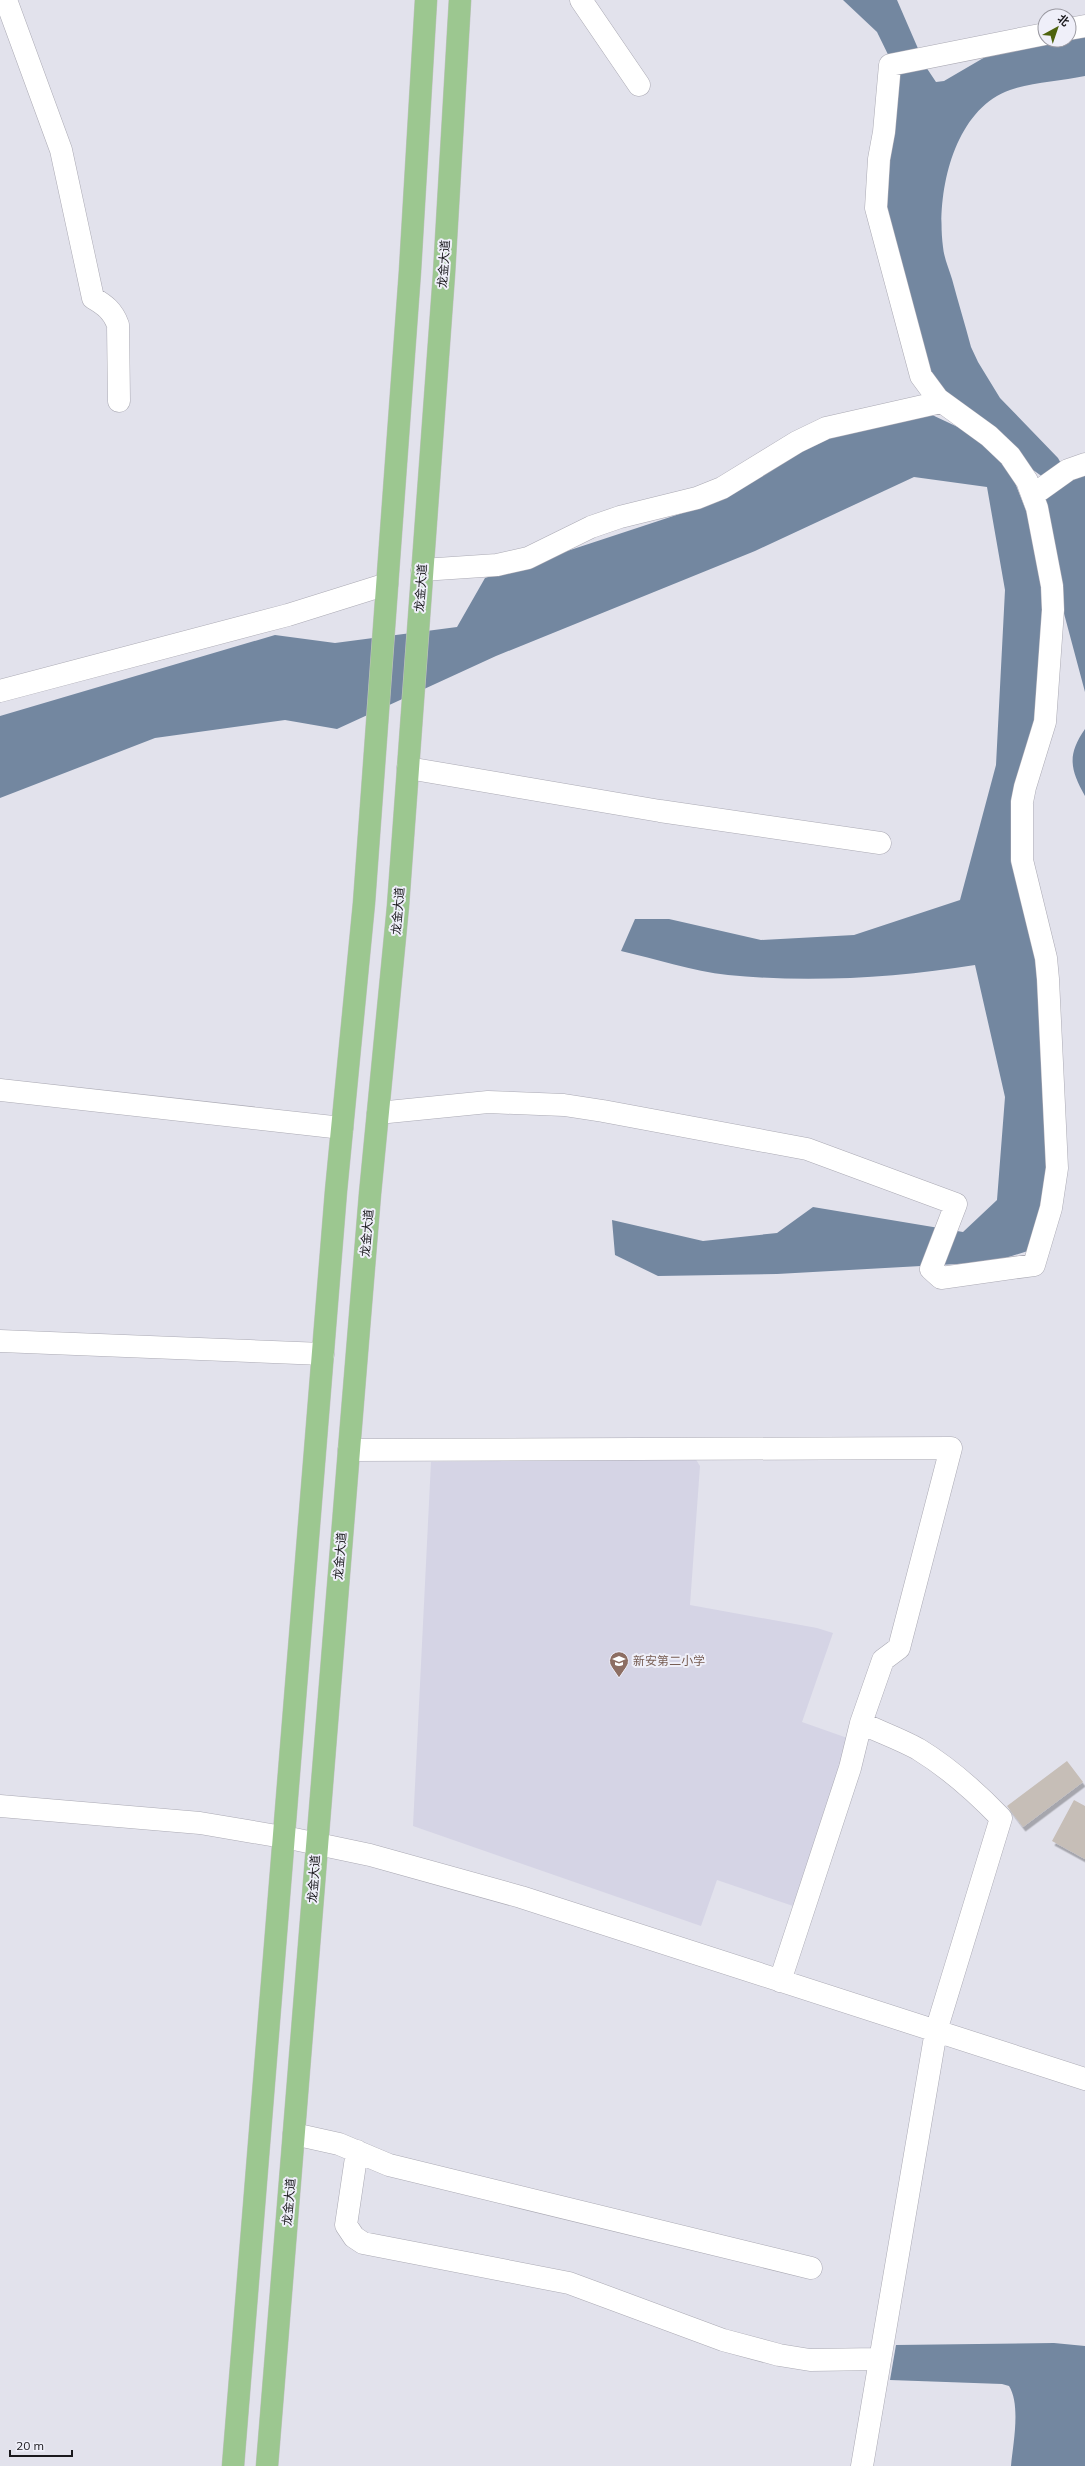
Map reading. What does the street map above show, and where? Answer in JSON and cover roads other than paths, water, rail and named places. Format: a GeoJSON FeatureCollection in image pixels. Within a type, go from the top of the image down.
{"type":"FeatureCollection","features":[{"type":"Feature","properties":{"kind":"main road"},"geometry":{"type":"LineString","coordinates":[[233,2466],[323,1354],[342,1128],[364,903],[378,720],[426,0]]}},
{"type":"Feature","properties":{"kind":"main road","name":"龙金大道"},"geometry":{"type":"LineString","coordinates":[[267,2466],[349,1450],[378,1113],[398,906],[420,606],[460,0]]}},
{"type":"Feature","properties":{"kind":"street"},"geometry":{"type":"LineString","coordinates":[[6,0],[61,150],[93,298],[106,306],[114,316],[118,326],[119,401]]}},
{"type":"Feature","properties":{"kind":"street"},"geometry":{"type":"LineString","coordinates":[[581,0],[640,86]]}},
{"type":"Feature","properties":{"kind":"street"},"geometry":{"type":"LineString","coordinates":[[378,1113],[488,1102],[564,1104],[807,1149],[956,1204],[931,1269],[941,1278],[1034,1265],[1051,1208],[1057,1168],[1046,965],[1022,860],[1022,802],[1025,787],[1045,722],[1053,610],[1052,586],[1033,495],[1027,481],[1010,456],[990,436],[941,402],[921,376],[876,208],[879,159],[884,132],[890,65],[1037,36]]}},
{"type":"Feature","properties":{"kind":"street"},"geometry":{"type":"LineString","coordinates":[[422,570],[496,565],[528,558],[591,527],[620,517],[697,498],[722,488],[797,442],[826,428],[941,402]]}},
{"type":"Feature","properties":{"kind":"street"},"geometry":{"type":"LineString","coordinates":[[1033,495],[1068,470],[1085,464]]}},
{"type":"Feature","properties":{"kind":"street"},"geometry":{"type":"LineString","coordinates":[[0,691],[288,615],[387,584]]}},
{"type":"Feature","properties":{"kind":"street"},"geometry":{"type":"LineString","coordinates":[[408,768],[660,811],[880,843]]}},
{"type":"Feature","properties":{"kind":"street"},"geometry":{"type":"LineString","coordinates":[[0,1090],[342,1128]]}},
{"type":"Feature","properties":{"kind":"street"},"geometry":{"type":"LineString","coordinates":[[0,1341],[323,1354]]}},
{"type":"Feature","properties":{"kind":"street"},"geometry":{"type":"LineString","coordinates":[[349,1450],[951,1448],[899,1648],[883,1660],[861,1723],[850,1768],[780,1981]]}},
{"type":"Feature","properties":{"kind":"street"},"geometry":{"type":"LineString","coordinates":[[861,1723],[917,1749],[942,1765],[983,1799],[1001,1818],[936,2031],[862,2466]]}},
{"type":"Feature","properties":{"kind":"street"},"geometry":{"type":"LineString","coordinates":[[0,1806],[200,1823],[284,1837],[370,1855],[506,1893],[1085,2079]]}},
{"type":"Feature","properties":{"kind":"street"},"geometry":{"type":"LineString","coordinates":[[294,2134],[339,2144],[389,2165],[811,2268]]}},
{"type":"Feature","properties":{"kind":"street"},"geometry":{"type":"LineString","coordinates":[[357,2151],[346,2225],[354,2237],[363,2243],[569,2283],[723,2340],[779,2355],[810,2360],[879,2359]]}},
{"type":"Feature","properties":{"kind":"water"},"geometry":{"type":"Polygon","coordinates":[[[843,0],[897,0],[926,67],[936,82],[944,81],[992,53],[1037,42],[1037,48],[1077,48],[1077,34],[1085,32],[1085,76],[1038,83],[1010,90],[990,100],[974,116],[962,134],[952,156],[942,203],[942,226],[945,259],[971,347],[978,362],[1000,398],[1058,458],[1064,469],[1047,480],[1029,467],[930,378],[883,203],[899,77],[877,32],[843,0]]]}},
{"type":"Feature","properties":{"kind":"water"},"geometry":{"type":"Polygon","coordinates":[[[930,414],[977,436],[1008,465],[1027,513],[1047,608],[1040,713],[1018,789],[1011,858],[1042,970],[1049,1176],[1031,1250],[993,1262],[777,1274],[658,1276],[615,1255],[612,1220],[703,1241],[777,1233],[813,1207],[963,1232],[997,1200],[1005,1097],[975,965],[883,976],[789,979],[715,973],[688,968],[621,951],[635,919],[669,919],[761,940],[854,935],[960,900],[996,765],[1005,590],[987,487],[914,477],[755,551],[496,656],[337,729],[285,720],[155,738],[0,798],[0,716],[275,635],[335,643],[457,627],[485,578],[719,501],[822,438],[930,414]]]}},
{"type":"Feature","properties":{"kind":"water"},"geometry":{"type":"Polygon","coordinates":[[[1085,470],[1085,692],[1062,606],[1045,504],[1046,497],[1085,470]]]}},
{"type":"Feature","properties":{"kind":"water"},"geometry":{"type":"Polygon","coordinates":[[[1085,729],[1085,796],[1076,778],[1073,755],[1079,738],[1085,729]]]}},
{"type":"Feature","properties":{"kind":"water"},"geometry":{"type":"Polygon","coordinates":[[[1054,2343],[1085,2346],[1085,2466],[1011,2466],[1015,2425],[1015,2403],[1009,2386],[1002,2384],[890,2380],[896,2345],[1054,2343]]]}},
{"type":"Feature","properties":{"kind":"place","name":"新安第二小学"},"geometry":{"type":"Point","coordinates":[619,1678]}}]}
